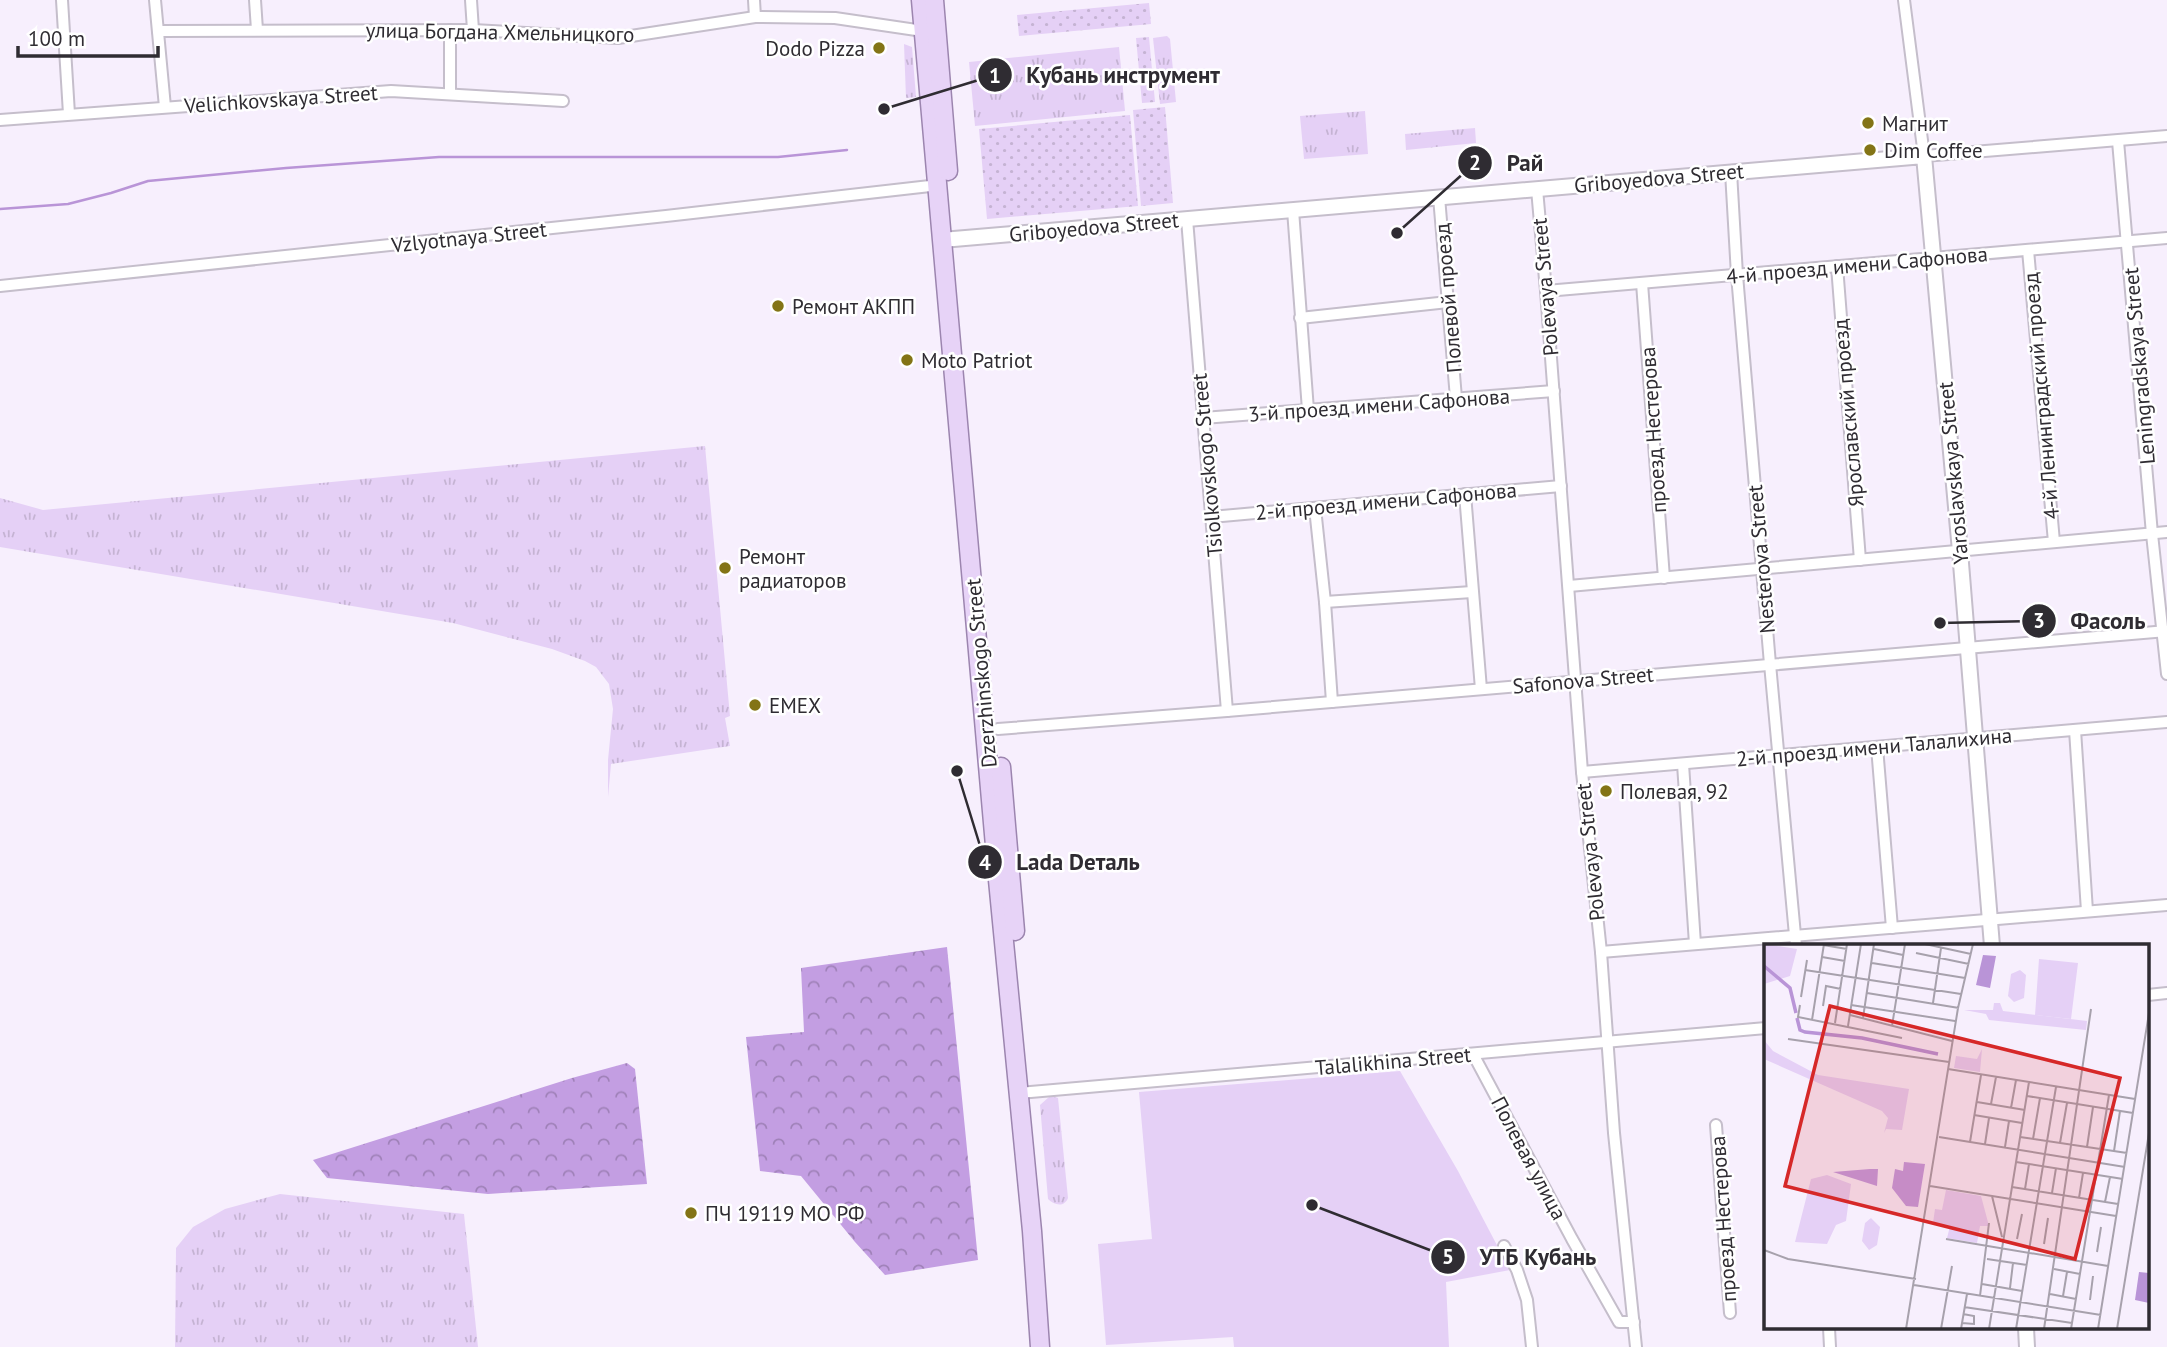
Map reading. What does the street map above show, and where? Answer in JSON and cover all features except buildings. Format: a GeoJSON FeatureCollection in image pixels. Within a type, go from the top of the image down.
{"type":"FeatureCollection","features":[{"type":"Feature","properties":{"kind":"main road","name":"Dzerzhinskogo Street"},"geometry":{"type":"LineString","coordinates":[[921,0],[937,187],[948,239],[998,729],[1040,1347]]}},
{"type":"Feature","properties":{"kind":"main road","name":"Dzerzhinskogo Street"},"geometry":{"type":"LineString","coordinates":[[934,0],[948,239],[997,866],[1051,1347]]}},
{"type":"Feature","properties":{"kind":"street"},"geometry":{"type":"LineString","coordinates":[[62,0],[69,114]]}},
{"type":"Feature","properties":{"kind":"street"},"geometry":{"type":"LineString","coordinates":[[155,0],[165,107]]}},
{"type":"Feature","properties":{"kind":"street"},"geometry":{"type":"LineString","coordinates":[[255,0],[257,30]]}},
{"type":"Feature","properties":{"kind":"street"},"geometry":{"type":"LineString","coordinates":[[471,0],[473,30]]}},
{"type":"Feature","properties":{"kind":"street"},"geometry":{"type":"LineString","coordinates":[[754,0],[755,17]]}},
{"type":"Feature","properties":{"kind":"street","name":"Yaroslavskaya Street"},"geometry":{"type":"LineString","coordinates":[[1904,0],[1924,156],[1992,944]]}},
{"type":"Feature","properties":{"kind":"street","name":"улица Богдана Хмельницкого"},"geometry":{"type":"LineString","coordinates":[[158,31],[473,30],[618,38],[755,17],[835,18],[923,31]]}},
{"type":"Feature","properties":{"kind":"street"},"geometry":{"type":"LineString","coordinates":[[450,30],[450,93]]}},
{"type":"Feature","properties":{"kind":"street","name":"Velichkovskaya Street"},"geometry":{"type":"LineString","coordinates":[[0,120],[391,91],[563,101]]}},
{"type":"Feature","properties":{"kind":"street","name":"Griboyedova Street"},"geometry":{"type":"LineString","coordinates":[[948,239],[2167,136]]}},
{"type":"Feature","properties":{"kind":"street","name":"Leningradskaya Street"},"geometry":{"type":"LineString","coordinates":[[2118,141],[2129,242],[2152,534],[2165,631],[2167,674]]}},
{"type":"Feature","properties":{"kind":"street","name":"Nesterova Street"},"geometry":{"type":"LineString","coordinates":[[1731,172],[1737,275],[1796,941]]}},
{"type":"Feature","properties":{"kind":"street","name":"Vzlyotnaya Street"},"geometry":{"type":"LineString","coordinates":[[0,286],[937,187]]}},
{"type":"Feature","properties":{"kind":"street","name":"Polevaya Street"},"geometry":{"type":"LineString","coordinates":[[1537,189],[1582,772],[1636,1347]]}},
{"type":"Feature","properties":{"kind":"street","name":"Полевой проезд"},"geometry":{"type":"LineString","coordinates":[[1439,197],[1456,398]]}},
{"type":"Feature","properties":{"kind":"street"},"geometry":{"type":"LineString","coordinates":[[1293,210],[1308,410]]}},
{"type":"Feature","properties":{"kind":"street","name":"Tsiolkovskogo Street"},"geometry":{"type":"LineString","coordinates":[[1187,219],[1227,711]]}},
{"type":"Feature","properties":{"kind":"street","name":"4-й проезд имени Сафонова"},"geometry":{"type":"LineString","coordinates":[[1546,291],[2167,238]]}},
{"type":"Feature","properties":{"kind":"street","name":"4-й Ленинградский проезд"},"geometry":{"type":"LineString","coordinates":[[2028,250],[2054,542]]}},
{"type":"Feature","properties":{"kind":"street","name":"Ярославский проезд"},"geometry":{"type":"LineString","coordinates":[[1837,266],[1860,560]]}},
{"type":"Feature","properties":{"kind":"street","name":"проезд Нестерова"},"geometry":{"type":"LineString","coordinates":[[1642,283],[1664,578]]}},
{"type":"Feature","properties":{"kind":"street"},"geometry":{"type":"LineString","coordinates":[[1300,318],[1448,302]]}},
{"type":"Feature","properties":{"kind":"street","name":"3-й проезд имени Сафонова"},"geometry":{"type":"LineString","coordinates":[[1203,418],[1554,391]]}},
{"type":"Feature","properties":{"kind":"street","name":"2-й проезд имени Сафонова"},"geometry":{"type":"LineString","coordinates":[[1211,517],[1561,486]]}},
{"type":"Feature","properties":{"kind":"street"},"geometry":{"type":"LineString","coordinates":[[1465,494],[1481,689]]}},
{"type":"Feature","properties":{"kind":"street"},"geometry":{"type":"LineString","coordinates":[[1315,508],[1332,702]]}},
{"type":"Feature","properties":{"kind":"street"},"geometry":{"type":"LineString","coordinates":[[1569,586],[2167,532]]}},
{"type":"Feature","properties":{"kind":"street"},"geometry":{"type":"LineString","coordinates":[[1325,602],[1472,592]]}},
{"type":"Feature","properties":{"kind":"street","name":"Safonova Street"},"geometry":{"type":"LineString","coordinates":[[998,729],[2165,631]]}},
{"type":"Feature","properties":{"kind":"street","name":"2-й проезд имени Талалихина"},"geometry":{"type":"LineString","coordinates":[[1582,772],[2167,722]]}},
{"type":"Feature","properties":{"kind":"street"},"geometry":{"type":"LineString","coordinates":[[2074,730],[2087,911]]}},
{"type":"Feature","properties":{"kind":"street"},"geometry":{"type":"LineString","coordinates":[[1877,747],[1892,928]]}},
{"type":"Feature","properties":{"kind":"street"},"geometry":{"type":"LineString","coordinates":[[1683,764],[1695,944]]}},
{"type":"Feature","properties":{"kind":"street"},"geometry":{"type":"LineString","coordinates":[[1601,952],[1695,944],[1796,941],[1892,928],[2167,905]]}},
{"type":"Feature","properties":{"kind":"street","name":"Talalikhina Street"},"geometry":{"type":"LineString","coordinates":[[1024,1093],[1764,1028]]}},
{"type":"Feature","properties":{"kind":"street","name":"Полевая улица"},"geometry":{"type":"LineString","coordinates":[[1474,1054],[1619,1322],[1634,1322]]}},
{"type":"Feature","properties":{"kind":"street","name":"проезд Нестерова"},"geometry":{"type":"LineString","coordinates":[[1716,1125],[1730,1313]]}},
{"type":"Feature","properties":{"kind":"street"},"geometry":{"type":"LineString","coordinates":[[1504,1246],[1517,1270],[1527,1300],[1532,1347]]}},
{"type":"Feature","properties":{"kind":"green space"},"geometry":{"type":"Polygon","coordinates":[[[1149,3],[1151,24],[1019,36],[1017,15],[1149,3]]]}},
{"type":"Feature","properties":{"kind":"green space"},"geometry":{"type":"Polygon","coordinates":[[[1167,36],[1170,39],[1176,102],[1160,104],[1153,38],[1167,36]]]}},
{"type":"Feature","properties":{"kind":"green space"},"geometry":{"type":"Polygon","coordinates":[[[1149,37],[1155,102],[1142,103],[1136,38],[1149,37]]]}},
{"type":"Feature","properties":{"kind":"green space"},"geometry":{"type":"Polygon","coordinates":[[[904,44],[912,47],[916,97],[906,98],[904,44]]]}},
{"type":"Feature","properties":{"kind":"green space"},"geometry":{"type":"Polygon","coordinates":[[[1119,47],[1125,111],[975,126],[969,62],[1119,47]]]}},
{"type":"Feature","properties":{"kind":"green space"},"geometry":{"type":"Polygon","coordinates":[[[1165,107],[1173,203],[1141,206],[1133,110],[1165,107]]]}},
{"type":"Feature","properties":{"kind":"green space"},"geometry":{"type":"Polygon","coordinates":[[[1365,111],[1368,154],[1304,159],[1300,116],[1365,111]]]}},
{"type":"Feature","properties":{"kind":"green space"},"geometry":{"type":"Polygon","coordinates":[[[1130,115],[1138,206],[987,219],[979,129],[1130,115]]]}},
{"type":"Feature","properties":{"kind":"green space"},"geometry":{"type":"Polygon","coordinates":[[[1475,128],[1476,143],[1406,150],[1405,134],[1475,128]]]}},
{"type":"Feature","properties":{"kind":"green space"},"geometry":{"type":"Polygon","coordinates":[[[705,446],[730,716],[725,718],[730,746],[611,764],[608,797],[613,709],[609,684],[596,667],[585,661],[552,649],[453,623],[0,547],[0,498],[43,510],[705,446]]]}},
{"type":"Feature","properties":{"kind":"green space"},"geometry":{"type":"Polygon","coordinates":[[[947,947],[978,1260],[885,1275],[801,1176],[760,1171],[746,1037],[804,1032],[801,968],[947,947]]]}},
{"type":"Feature","properties":{"kind":"green space"},"geometry":{"type":"Polygon","coordinates":[[[627,1063],[635,1069],[647,1184],[488,1194],[327,1178],[313,1160],[572,1078],[627,1063]]]}},
{"type":"Feature","properties":{"kind":"green space"},"geometry":{"type":"Polygon","coordinates":[[[1400,1071],[1458,1171],[1510,1270],[1446,1282],[1449,1347],[1234,1347],[1233,1337],[1106,1345],[1098,1244],[1152,1239],[1139,1092],[1400,1071]]]}},
{"type":"Feature","properties":{"kind":"green space"},"geometry":{"type":"Polygon","coordinates":[[[1053,1096],[1058,1098],[1068,1198],[1059,1204],[1048,1199],[1040,1105],[1053,1096]]]}},
{"type":"Feature","properties":{"kind":"green space"},"geometry":{"type":"Polygon","coordinates":[[[280,1194],[464,1214],[478,1347],[175,1347],[176,1248],[193,1227],[225,1209],[280,1194]]]}},
{"type":"Feature","properties":{"kind":"waterway"},"geometry":{"type":"LineString","coordinates":[[0,209],[68,204],[148,181],[439,157],[778,157],[847,150]]}},
{"type":"Feature","properties":{"kind":"place","name":"Dodo Pizza"},"geometry":{"type":"Point","coordinates":[879,48]}},
{"type":"Feature","properties":{"kind":"place","name":"Кубань инструмент"},"geometry":{"type":"Point","coordinates":[884,109]}},
{"type":"Feature","properties":{"kind":"place","name":"Магнит"},"geometry":{"type":"Point","coordinates":[1868,123]}},
{"type":"Feature","properties":{"kind":"place","name":"Dim Coffee"},"geometry":{"type":"Point","coordinates":[1870,150]}},
{"type":"Feature","properties":{"kind":"place","name":"Рай"},"geometry":{"type":"Point","coordinates":[1397,233]}},
{"type":"Feature","properties":{"kind":"place","name":"Ремонт АКПП"},"geometry":{"type":"Point","coordinates":[778,306]}},
{"type":"Feature","properties":{"kind":"place","name":"Moto Patriot"},"geometry":{"type":"Point","coordinates":[907,360]}},
{"type":"Feature","properties":{"kind":"place","name":"Ремонт радиаторов"},"geometry":{"type":"Point","coordinates":[725,568]}},
{"type":"Feature","properties":{"kind":"place","name":"Фасоль"},"geometry":{"type":"Point","coordinates":[1940,623]}},
{"type":"Feature","properties":{"kind":"place","name":"EMEX"},"geometry":{"type":"Point","coordinates":[755,705]}},
{"type":"Feature","properties":{"kind":"place","name":"Lada Dеталь"},"geometry":{"type":"Point","coordinates":[957,771]}},
{"type":"Feature","properties":{"kind":"place","name":"Полевая, 92"},"geometry":{"type":"Point","coordinates":[1606,791]}},
{"type":"Feature","properties":{"kind":"place","name":"УТБ Кубань"},"geometry":{"type":"Point","coordinates":[1312,1205]}},
{"type":"Feature","properties":{"kind":"place","name":"ПЧ 19119 МО РФ"},"geometry":{"type":"Point","coordinates":[691,1213]}}]}
